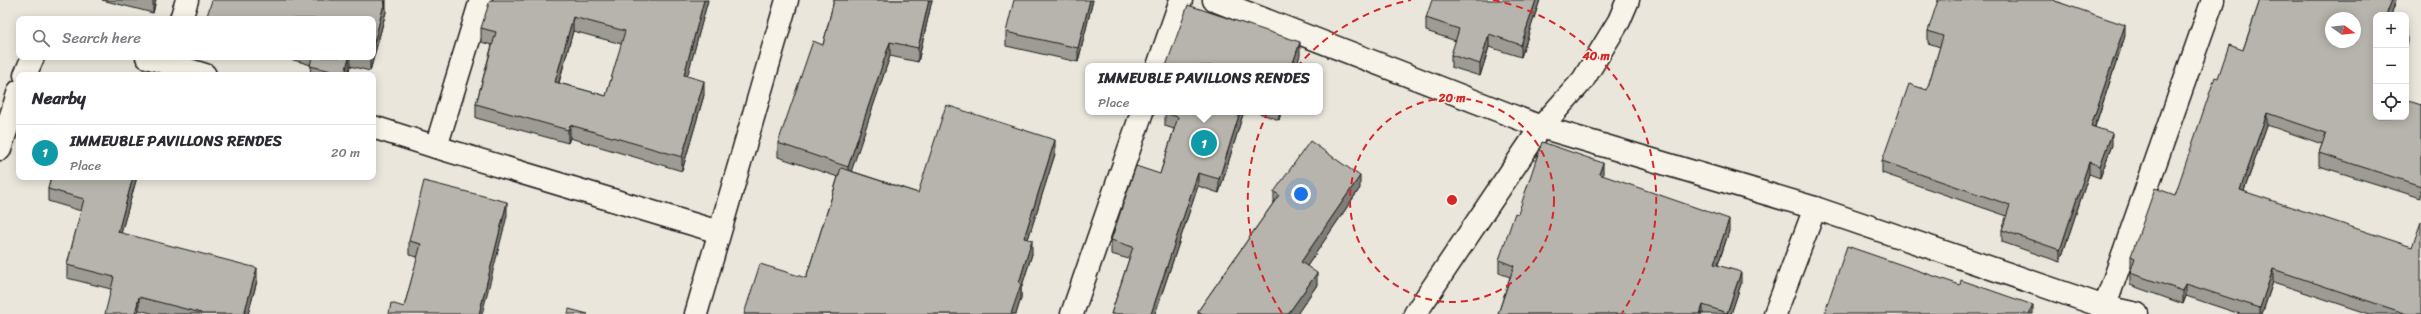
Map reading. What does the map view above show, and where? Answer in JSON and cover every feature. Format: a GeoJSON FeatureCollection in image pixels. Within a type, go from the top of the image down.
{"type":"FeatureCollection","features":[{"type":"Feature","properties":{"kind":"street"},"geometry":{"type":"LineString","coordinates":[[182,16],[187,0]]}},
{"type":"Feature","properties":{"kind":"street"},"geometry":{"type":"LineString","coordinates":[[436,147],[481,0]]}},
{"type":"Feature","properties":{"kind":"street"},"geometry":{"type":"LineString","coordinates":[[696,314],[787,0]]}},
{"type":"Feature","properties":{"kind":"street"},"geometry":{"type":"LineString","coordinates":[[1159,63],[1181,0]]}},
{"type":"Feature","properties":{"kind":"street"},"geometry":{"type":"LineString","coordinates":[[1214,0],[1541,127],[1815,208],[2103,311],[2137,314]]}},
{"type":"Feature","properties":{"kind":"street"},"geometry":{"type":"LineString","coordinates":[[1415,314],[1541,127],[1583,80],[1620,21],[1628,0]]}},
{"type":"Feature","properties":{"kind":"street"},"geometry":{"type":"LineString","coordinates":[[2103,311],[2213,0]]}},
{"type":"Feature","properties":{"kind":"street"},"geometry":{"type":"LineString","coordinates":[[26,72],[32,60]]}},
{"type":"Feature","properties":{"kind":"street"},"geometry":{"type":"LineString","coordinates":[[169,60],[198,72]]}},
{"type":"Feature","properties":{"kind":"street"},"geometry":{"type":"LineString","coordinates":[[0,149],[16,100]]}},
{"type":"Feature","properties":{"kind":"street"},"geometry":{"type":"LineString","coordinates":[[1072,314],[1141,115]]}},
{"type":"Feature","properties":{"kind":"street"},"geometry":{"type":"LineString","coordinates":[[376,128],[719,232]]}},
{"type":"Feature","properties":{"kind":"street"},"geometry":{"type":"LineString","coordinates":[[1774,314],[1815,208]]}},
{"type":"Feature","properties":{"kind":"building"},"geometry":{"type":"Polygon","coordinates":[[[212,0],[385,0],[376,35],[376,16],[207,16],[212,0]]]}},
{"type":"Feature","properties":{"kind":"building"},"geometry":{"type":"Polygon","coordinates":[[[490,0],[704,0],[684,75],[704,81],[682,157],[570,125],[568,130],[476,104],[496,32],[481,28],[490,0]],[[573,17],[555,82],[606,96],[625,31],[573,17]]]}},
{"type":"Feature","properties":{"kind":"building"},"geometry":{"type":"Polygon","coordinates":[[[834,0],[929,0],[918,48],[890,42],[848,167],[778,143],[813,41],[823,45],[834,0]]]}},
{"type":"Feature","properties":{"kind":"building"},"geometry":{"type":"Polygon","coordinates":[[[1014,0],[1090,0],[1078,48],[1006,32],[1014,0]]]}},
{"type":"Feature","properties":{"kind":"building"},"geometry":{"type":"Polygon","coordinates":[[[1432,0],[1536,0],[1521,45],[1489,34],[1480,64],[1451,55],[1459,29],[1426,18],[1432,0]]]}},
{"type":"Feature","properties":{"kind":"building"},"geometry":{"type":"Polygon","coordinates":[[[1938,0],[2055,0],[2125,25],[2091,126],[2112,133],[2100,166],[2089,162],[2060,250],[2002,230],[2010,205],[1882,161],[1909,84],[1927,90],[1943,36],[1928,31],[1938,0]]]}},
{"type":"Feature","properties":{"kind":"building"},"geometry":{"type":"Polygon","coordinates":[[[2260,0],[2392,0],[2387,12],[2373,12],[2373,120],[2409,120],[2409,101],[2421,105],[2421,186],[2319,153],[2326,133],[2267,113],[2240,190],[2412,247],[2421,222],[2421,314],[2407,314],[2273,269],[2260,308],[2186,284],[2183,291],[2130,273],[2135,258],[2131,256],[2155,188],[2175,195],[2215,77],[2218,78],[2229,45],[2243,50],[2260,0]]]}},
{"type":"Feature","properties":{"kind":"building"},"geometry":{"type":"Polygon","coordinates":[[[1188,5],[1300,42],[1293,63],[1167,63],[1188,5]]]}},
{"type":"Feature","properties":{"kind":"building"},"geometry":{"type":"Polygon","coordinates":[[[311,60],[348,60],[345,72],[336,72],[310,66],[311,60]]]}},
{"type":"Feature","properties":{"kind":"building"},"geometry":{"type":"Polygon","coordinates":[[[946,105],[1055,140],[1024,238],[1032,240],[1019,283],[1021,284],[1011,314],[744,314],[760,264],[806,278],[841,168],[918,193],[946,105]]]}},
{"type":"Feature","properties":{"kind":"building"},"geometry":{"type":"Polygon","coordinates":[[[1172,115],[1239,115],[1219,179],[1198,173],[1151,314],[1111,314],[1133,247],[1111,240],[1136,166],[1160,174],[1178,117],[1172,115]]]}},
{"type":"Feature","properties":{"kind":"building"},"geometry":{"type":"Polygon","coordinates":[[[1310,141],[1360,176],[1301,262],[1317,273],[1288,314],[1203,314],[1198,311],[1279,195],[1274,192],[1310,141]]]}},
{"type":"Feature","properties":{"kind":"building"},"geometry":{"type":"Polygon","coordinates":[[[1542,142],[1603,163],[1599,174],[1729,219],[1714,264],[1741,272],[1727,313],[1703,305],[1700,314],[1498,314],[1514,266],[1499,260],[1515,213],[1518,214],[1542,142]]]}},
{"type":"Feature","properties":{"kind":"building"},"geometry":{"type":"Polygon","coordinates":[[[50,180],[132,180],[118,232],[257,268],[244,314],[201,314],[139,297],[135,314],[105,314],[114,277],[67,265],[84,199],[48,189],[50,180]]]}},
{"type":"Feature","properties":{"kind":"building"},"geometry":{"type":"Polygon","coordinates":[[[424,181],[507,202],[479,314],[389,314],[391,303],[404,307],[421,244],[409,241],[424,181]]]}},
{"type":"Feature","properties":{"kind":"building"},"geometry":{"type":"Polygon","coordinates":[[[1847,246],[1960,285],[1961,280],[2033,305],[2029,314],[1824,314],[1847,246]]]}},
{"type":"Feature","properties":{"kind":"building"},"geometry":{"type":"Polygon","coordinates":[[[569,309],[588,314],[568,314],[569,309]]]}},
{"type":"Feature","properties":{"kind":"place","name":"IMMEUBLE PAVILLONS RENDES"},"geometry":{"type":"Point","coordinates":[1204,143]}}]}
